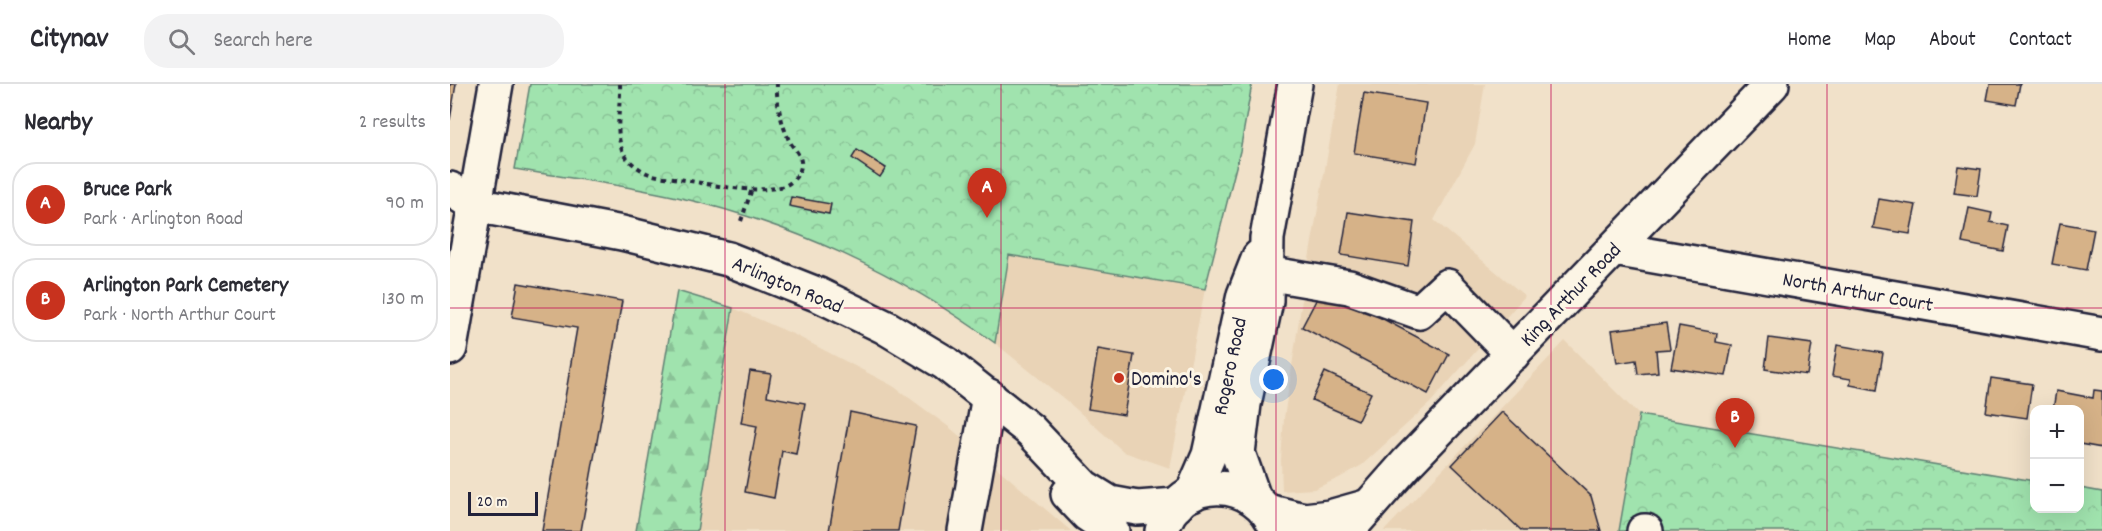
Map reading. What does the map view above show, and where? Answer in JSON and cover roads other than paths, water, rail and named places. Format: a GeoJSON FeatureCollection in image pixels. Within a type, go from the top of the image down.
{"type":"FeatureCollection","features":[{"type":"Feature","properties":{"kind":"main road"},"geometry":{"type":"LineString","coordinates":[[450,348],[458,203],[496,84]]}},
{"type":"Feature","properties":{"kind":"main road","name":"Rogero Road"},"geometry":{"type":"LineString","coordinates":[[1266,513],[1238,453],[1244,404],[1266,301],[1267,238],[1295,84]]}},
{"type":"Feature","properties":{"kind":"main road","name":"King Arthur Road"},"geometry":{"type":"LineString","coordinates":[[1347,531],[1407,463],[1772,84]]}},
{"type":"Feature","properties":{"kind":"main road","name":"Arlington Road"},"geometry":{"type":"LineString","coordinates":[[458,203],[622,232],[728,259],[819,295],[885,327],[945,363],[1030,430],[1084,487],[1110,503],[1137,508],[1177,510],[1217,487],[1243,492],[1266,513]]}},
{"type":"Feature","properties":{"kind":"main road","name":"Rogero Road"},"geometry":{"type":"LineString","coordinates":[[1177,510],[1209,455],[1244,295],[1267,238]]}},
{"type":"Feature","properties":{"kind":"main road","name":"North Arthur Court"},"geometry":{"type":"LineString","coordinates":[[1614,249],[2102,334]]}},
{"type":"Feature","properties":{"kind":"main road"},"geometry":{"type":"LineString","coordinates":[[1266,273],[1349,287],[1419,312],[1447,286],[1513,354]]}},
{"type":"Feature","properties":{"kind":"main road"},"geometry":{"type":"LineString","coordinates":[[965,531],[989,396]]}},
{"type":"Feature","properties":{"kind":"main road","name":"Arlington Road"},"geometry":{"type":"LineString","coordinates":[[1057,458],[1069,496],[1087,514],[1112,531]]}},
{"type":"Feature","properties":{"kind":"main road"},"geometry":{"type":"LineString","coordinates":[[1266,513],[1304,520],[1330,517],[1369,506]]}},
{"type":"Feature","properties":{"kind":"place","name":"Bruce Park"},"geometry":{"type":"Point","coordinates":[987,218]}},
{"type":"Feature","properties":{"kind":"place","name":"Domino's"},"geometry":{"type":"Point","coordinates":[1119,378]}},
{"type":"Feature","properties":{"kind":"place","name":"Arlington Park Cemetery"},"geometry":{"type":"Point","coordinates":[1735,448]}}]}
